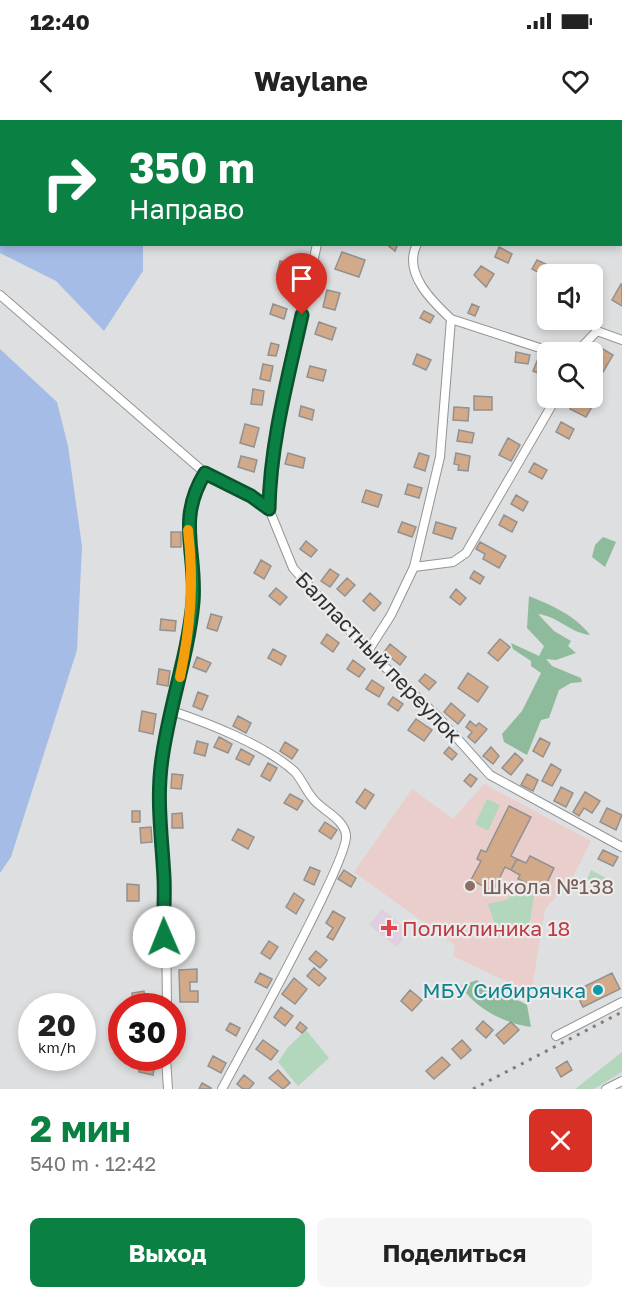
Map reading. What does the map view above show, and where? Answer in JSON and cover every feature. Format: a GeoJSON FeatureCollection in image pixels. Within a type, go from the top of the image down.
{"type":"FeatureCollection","features":[{"type":"Feature","properties":{"kind":"street","name":"Балластный переулок"},"geometry":{"type":"LineString","coordinates":[[317,246],[282,406],[270,485],[269,509],[293,568],[369,651],[439,718],[490,775],[622,847]]}},
{"type":"Feature","properties":{"kind":"street"},"geometry":{"type":"LineString","coordinates":[[416,246],[413,251],[414,266],[420,284],[451,319],[537,347]]}},
{"type":"Feature","properties":{"kind":"street"},"geometry":{"type":"LineString","coordinates":[[0,295],[205,473],[251,496],[269,509]]}},
{"type":"Feature","properties":{"kind":"street"},"geometry":{"type":"LineString","coordinates":[[369,651],[391,615],[414,567],[440,457],[451,319]]}},
{"type":"Feature","properties":{"kind":"street"},"geometry":{"type":"LineString","coordinates":[[587,342],[597,331],[622,340]]}},
{"type":"Feature","properties":{"kind":"street"},"geometry":{"type":"LineString","coordinates":[[414,567],[453,562],[466,553],[550,408]]}},
{"type":"Feature","properties":{"kind":"street"},"geometry":{"type":"LineString","coordinates":[[166,993],[164,879],[158,792],[162,757],[188,641],[193,602],[193,572],[187,524],[194,495],[205,473]]}},
{"type":"Feature","properties":{"kind":"street"},"geometry":{"type":"LineString","coordinates":[[172,711],[216,726],[284,765],[295,773],[314,800],[341,824],[347,836],[343,853],[304,934],[222,1089]]}},
{"type":"Feature","properties":{"kind":"street"},"geometry":{"type":"LineString","coordinates":[[556,1036],[622,1002]]}},
{"type":"Feature","properties":{"kind":"street"},"geometry":{"type":"LineString","coordinates":[[167,1071],[168,1089]]}},
{"type":"Feature","properties":{"kind":"street"},"geometry":{"type":"LineString","coordinates":[[606,1089],[622,1081]]}},
{"type":"Feature","properties":{"kind":"shaded area","name":"Школа №138"},"geometry":{"type":"Polygon","coordinates":[[[484,784],[591,841],[572,879],[545,909],[531,993],[453,956],[455,945],[354,872],[412,789],[453,819],[484,784]]]}},
{"type":"Feature","properties":{"kind":"shaded area","name":"Поликлиника 18"},"geometry":{"type":"Polygon","coordinates":[[[382,909],[409,931],[397,947],[369,925],[382,909]]]}},
{"type":"Feature","properties":{"kind":"green space"},"geometry":{"type":"Polygon","coordinates":[[[603,537],[616,542],[605,567],[592,557],[595,545],[603,537]]]}},
{"type":"Feature","properties":{"kind":"green space"},"geometry":{"type":"Polygon","coordinates":[[[529,596],[570,616],[590,635],[538,614],[554,631],[571,641],[568,646],[576,653],[556,660],[546,659],[552,666],[581,678],[582,682],[571,683],[559,690],[549,718],[541,720],[527,755],[504,742],[502,734],[522,711],[541,673],[531,666],[531,661],[513,649],[511,643],[539,656],[544,646],[527,628],[529,596]]]}},
{"type":"Feature","properties":{"kind":"green space"},"geometry":{"type":"Polygon","coordinates":[[[487,799],[500,805],[488,831],[475,824],[487,799]]]}},
{"type":"Feature","properties":{"kind":"green space"},"geometry":{"type":"Polygon","coordinates":[[[591,870],[606,878],[600,891],[587,880],[591,870]]]}},
{"type":"Feature","properties":{"kind":"green space"},"geometry":{"type":"Polygon","coordinates":[[[512,895],[534,896],[528,934],[499,937],[488,904],[506,900],[512,895]]]}},
{"type":"Feature","properties":{"kind":"green space"},"geometry":{"type":"Polygon","coordinates":[[[477,980],[495,993],[527,1005],[531,1027],[501,1018],[474,1002],[461,986],[477,980]]]}},
{"type":"Feature","properties":{"kind":"green space"},"geometry":{"type":"Polygon","coordinates":[[[306,1030],[329,1058],[298,1086],[278,1062],[289,1046],[306,1030]]]}},
{"type":"Feature","properties":{"kind":"green space"},"geometry":{"type":"Polygon","coordinates":[[[622,1052],[622,1072],[594,1089],[575,1089],[622,1052]]]}},
{"type":"Feature","properties":{"kind":"water"},"geometry":{"type":"Polygon","coordinates":[[[0,246],[143,246],[143,271],[104,331],[56,281],[0,253],[0,246]]]}},
{"type":"Feature","properties":{"kind":"water"},"geometry":{"type":"Polygon","coordinates":[[[0,349],[57,402],[68,446],[82,546],[77,650],[11,857],[0,873],[0,349]]]}},
{"type":"Feature","properties":{"kind":"building"},"geometry":{"type":"Polygon","coordinates":[[[499,247],[512,254],[508,263],[495,257],[499,247]]]}},
{"type":"Feature","properties":{"kind":"building"},"geometry":{"type":"Polygon","coordinates":[[[342,252],[365,260],[359,277],[335,269],[342,252]]]}},
{"type":"Feature","properties":{"kind":"building"},"geometry":{"type":"Polygon","coordinates":[[[537,260],[546,264],[537,264],[537,272],[532,269],[537,260]]]}},
{"type":"Feature","properties":{"kind":"building"},"geometry":{"type":"Polygon","coordinates":[[[280,261],[291,264],[288,278],[277,276],[280,261]]]}},
{"type":"Feature","properties":{"kind":"building"},"geometry":{"type":"Polygon","coordinates":[[[481,266],[494,274],[486,287],[474,275],[481,266]]]}},
{"type":"Feature","properties":{"kind":"building"},"geometry":{"type":"Polygon","coordinates":[[[622,285],[622,306],[612,300],[622,285]]]}},
{"type":"Feature","properties":{"kind":"building"},"geometry":{"type":"Polygon","coordinates":[[[327,290],[340,293],[335,310],[323,307],[327,290]]]}},
{"type":"Feature","properties":{"kind":"building"},"geometry":{"type":"Polygon","coordinates":[[[273,304],[287,309],[284,319],[270,314],[273,304]]]}},
{"type":"Feature","properties":{"kind":"building"},"geometry":{"type":"Polygon","coordinates":[[[472,304],[479,307],[475,316],[468,313],[472,304]]]}},
{"type":"Feature","properties":{"kind":"building"},"geometry":{"type":"Polygon","coordinates":[[[424,311],[434,316],[430,323],[420,318],[424,311]]]}},
{"type":"Feature","properties":{"kind":"building"},"geometry":{"type":"Polygon","coordinates":[[[319,322],[336,328],[332,340],[315,334],[319,322]]]}},
{"type":"Feature","properties":{"kind":"building"},"geometry":{"type":"Polygon","coordinates":[[[271,343],[279,345],[276,356],[268,355],[271,343]]]}},
{"type":"Feature","properties":{"kind":"building"},"geometry":{"type":"Polygon","coordinates":[[[603,349],[613,355],[603,372],[603,349]]]}},
{"type":"Feature","properties":{"kind":"building"},"geometry":{"type":"Polygon","coordinates":[[[516,352],[530,355],[528,364],[515,362],[516,352]]]}},
{"type":"Feature","properties":{"kind":"building"},"geometry":{"type":"Polygon","coordinates":[[[417,354],[431,360],[426,370],[413,364],[417,354]]]}},
{"type":"Feature","properties":{"kind":"building"},"geometry":{"type":"Polygon","coordinates":[[[537,361],[537,373],[533,371],[537,361]]]}},
{"type":"Feature","properties":{"kind":"building"},"geometry":{"type":"Polygon","coordinates":[[[263,364],[273,366],[270,381],[260,379],[263,364]]]}},
{"type":"Feature","properties":{"kind":"building"},"geometry":{"type":"Polygon","coordinates":[[[310,366],[326,370],[323,381],[307,377],[310,366]]]}},
{"type":"Feature","properties":{"kind":"building"},"geometry":{"type":"Polygon","coordinates":[[[253,389],[264,391],[262,405],[251,404],[253,389]]]}},
{"type":"Feature","properties":{"kind":"building"},"geometry":{"type":"Polygon","coordinates":[[[474,396],[492,397],[492,410],[474,410],[474,396]]]}},
{"type":"Feature","properties":{"kind":"building"},"geometry":{"type":"Polygon","coordinates":[[[301,406],[314,410],[312,420],[299,416],[301,406]]]}},
{"type":"Feature","properties":{"kind":"building"},"geometry":{"type":"Polygon","coordinates":[[[454,407],[469,408],[468,421],[453,420],[454,407]]]}},
{"type":"Feature","properties":{"kind":"building"},"geometry":{"type":"Polygon","coordinates":[[[571,408],[591,408],[586,417],[571,408]]]}},
{"type":"Feature","properties":{"kind":"building"},"geometry":{"type":"Polygon","coordinates":[[[561,422],[574,429],[569,439],[556,432],[561,422]]]}},
{"type":"Feature","properties":{"kind":"building"},"geometry":{"type":"Polygon","coordinates":[[[245,424],[259,428],[254,447],[240,443],[245,424]]]}},
{"type":"Feature","properties":{"kind":"building"},"geometry":{"type":"Polygon","coordinates":[[[459,430],[474,433],[472,443],[457,441],[459,430]]]}},
{"type":"Feature","properties":{"kind":"building"},"geometry":{"type":"Polygon","coordinates":[[[508,438],[520,445],[511,461],[499,455],[508,438]]]}},
{"type":"Feature","properties":{"kind":"building"},"geometry":{"type":"Polygon","coordinates":[[[288,453],[305,458],[303,468],[285,464],[288,453]]]}},
{"type":"Feature","properties":{"kind":"building"},"geometry":{"type":"Polygon","coordinates":[[[419,453],[429,456],[425,471],[414,467],[419,453]]]}},
{"type":"Feature","properties":{"kind":"building"},"geometry":{"type":"Polygon","coordinates":[[[456,453],[470,456],[468,471],[458,470],[459,465],[454,464],[456,453]]]}},
{"type":"Feature","properties":{"kind":"building"},"geometry":{"type":"Polygon","coordinates":[[[241,456],[257,460],[254,472],[238,467],[241,456]]]}},
{"type":"Feature","properties":{"kind":"building"},"geometry":{"type":"Polygon","coordinates":[[[534,463],[547,470],[542,479],[529,472],[534,463]]]}},
{"type":"Feature","properties":{"kind":"building"},"geometry":{"type":"Polygon","coordinates":[[[408,484],[422,488],[419,498],[405,494],[408,484]]]}},
{"type":"Feature","properties":{"kind":"building"},"geometry":{"type":"Polygon","coordinates":[[[366,490],[382,495],[378,507],[362,502],[366,490]]]}},
{"type":"Feature","properties":{"kind":"building"},"geometry":{"type":"Polygon","coordinates":[[[516,495],[528,502],[523,511],[511,504],[516,495]]]}},
{"type":"Feature","properties":{"kind":"building"},"geometry":{"type":"Polygon","coordinates":[[[504,515],[517,522],[512,532],[499,525],[504,515]]]}},
{"type":"Feature","properties":{"kind":"building"},"geometry":{"type":"Polygon","coordinates":[[[402,522],[416,527],[412,537],[398,532],[402,522]]]}},
{"type":"Feature","properties":{"kind":"building"},"geometry":{"type":"Polygon","coordinates":[[[436,522],[456,528],[452,539],[433,533],[436,522]]]}},
{"type":"Feature","properties":{"kind":"building"},"geometry":{"type":"Polygon","coordinates":[[[171,532],[181,532],[181,547],[171,547],[171,532]]]}},
{"type":"Feature","properties":{"kind":"building"},"geometry":{"type":"Polygon","coordinates":[[[306,541],[317,550],[311,557],[300,549],[306,541]]]}},
{"type":"Feature","properties":{"kind":"building"},"geometry":{"type":"Polygon","coordinates":[[[480,542],[506,556],[499,568],[483,559],[485,554],[476,549],[480,542]]]}},
{"type":"Feature","properties":{"kind":"building"},"geometry":{"type":"Polygon","coordinates":[[[261,560],[271,566],[264,579],[254,573],[261,560]]]}},
{"type":"Feature","properties":{"kind":"building"},"geometry":{"type":"Polygon","coordinates":[[[330,569],[339,575],[330,587],[321,581],[330,569]]]}},
{"type":"Feature","properties":{"kind":"building"},"geometry":{"type":"Polygon","coordinates":[[[474,571],[484,577],[480,584],[470,578],[474,571]]]}},
{"type":"Feature","properties":{"kind":"building"},"geometry":{"type":"Polygon","coordinates":[[[347,578],[355,585],[345,596],[337,589],[347,578]]]}},
{"type":"Feature","properties":{"kind":"building"},"geometry":{"type":"Polygon","coordinates":[[[276,588],[287,597],[280,605],[269,596],[276,588]]]}},
{"type":"Feature","properties":{"kind":"building"},"geometry":{"type":"Polygon","coordinates":[[[456,589],[466,598],[460,605],[450,597],[456,589]]]}},
{"type":"Feature","properties":{"kind":"building"},"geometry":{"type":"Polygon","coordinates":[[[370,593],[381,603],[374,611],[363,601],[370,593]]]}},
{"type":"Feature","properties":{"kind":"building"},"geometry":{"type":"Polygon","coordinates":[[[211,614],[222,617],[217,631],[207,628],[211,614]]]}},
{"type":"Feature","properties":{"kind":"building"},"geometry":{"type":"Polygon","coordinates":[[[161,619],[176,621],[175,631],[160,630],[161,619]]]}},
{"type":"Feature","properties":{"kind":"building"},"geometry":{"type":"Polygon","coordinates":[[[327,634],[339,643],[333,652],[321,643],[327,634]]]}},
{"type":"Feature","properties":{"kind":"building"},"geometry":{"type":"Polygon","coordinates":[[[500,639],[510,647],[498,661],[488,653],[500,639]]]}},
{"type":"Feature","properties":{"kind":"building"},"geometry":{"type":"Polygon","coordinates":[[[390,644],[406,657],[400,665],[384,652],[390,644]]]}},
{"type":"Feature","properties":{"kind":"building"},"geometry":{"type":"Polygon","coordinates":[[[273,649],[286,656],[281,665],[268,658],[273,649]]]}},
{"type":"Feature","properties":{"kind":"building"},"geometry":{"type":"Polygon","coordinates":[[[197,657],[211,663],[206,672],[193,667],[197,657]]]}},
{"type":"Feature","properties":{"kind":"building"},"geometry":{"type":"Polygon","coordinates":[[[353,660],[365,669],[359,677],[347,669],[353,660]]]}},
{"type":"Feature","properties":{"kind":"building"},"geometry":{"type":"Polygon","coordinates":[[[159,669],[170,671],[168,686],[157,684],[159,669]]]}},
{"type":"Feature","properties":{"kind":"building"},"geometry":{"type":"Polygon","coordinates":[[[468,673],[488,687],[478,702],[458,688],[468,673]]]}},
{"type":"Feature","properties":{"kind":"building"},"geometry":{"type":"Polygon","coordinates":[[[425,674],[436,682],[429,690],[419,681],[425,674]]]}},
{"type":"Feature","properties":{"kind":"building"},"geometry":{"type":"Polygon","coordinates":[[[372,680],[384,688],[379,697],[366,689],[372,680]]]}},
{"type":"Feature","properties":{"kind":"building"},"geometry":{"type":"Polygon","coordinates":[[[198,692],[208,696],[202,710],[193,706],[198,692]]]}},
{"type":"Feature","properties":{"kind":"building"},"geometry":{"type":"Polygon","coordinates":[[[393,697],[403,704],[398,711],[388,704],[393,697]]]}},
{"type":"Feature","properties":{"kind":"building"},"geometry":{"type":"Polygon","coordinates":[[[451,703],[465,715],[458,724],[444,712],[451,703]]]}},
{"type":"Feature","properties":{"kind":"building"},"geometry":{"type":"Polygon","coordinates":[[[142,711],[156,714],[153,734],[139,731],[142,711]]]}},
{"type":"Feature","properties":{"kind":"building"},"geometry":{"type":"Polygon","coordinates":[[[238,716],[251,723],[246,733],[233,726],[238,716]]]}},
{"type":"Feature","properties":{"kind":"building"},"geometry":{"type":"Polygon","coordinates":[[[416,719],[432,730],[424,741],[408,730],[416,719]]]}},
{"type":"Feature","properties":{"kind":"building"},"geometry":{"type":"Polygon","coordinates":[[[470,721],[476,726],[479,723],[487,729],[475,743],[468,737],[472,732],[466,727],[470,721]]]}},
{"type":"Feature","properties":{"kind":"building"},"geometry":{"type":"Polygon","coordinates":[[[219,737],[232,744],[228,753],[214,747],[219,737]]]}},
{"type":"Feature","properties":{"kind":"building"},"geometry":{"type":"Polygon","coordinates":[[[540,738],[550,743],[543,757],[533,751],[540,738]]]}},
{"type":"Feature","properties":{"kind":"building"},"geometry":{"type":"Polygon","coordinates":[[[197,741],[208,744],[205,756],[194,753],[197,741]]]}},
{"type":"Feature","properties":{"kind":"building"},"geometry":{"type":"Polygon","coordinates":[[[285,742],[298,750],[292,759],[280,751],[285,742]]]}},
{"type":"Feature","properties":{"kind":"building"},"geometry":{"type":"Polygon","coordinates":[[[449,747],[457,754],[452,760],[444,753],[449,747]]]}},
{"type":"Feature","properties":{"kind":"building"},"geometry":{"type":"Polygon","coordinates":[[[491,747],[499,756],[493,764],[483,756],[491,747]]]}},
{"type":"Feature","properties":{"kind":"building"},"geometry":{"type":"Polygon","coordinates":[[[241,749],[254,756],[249,765],[236,759],[241,749]]]}},
{"type":"Feature","properties":{"kind":"building"},"geometry":{"type":"Polygon","coordinates":[[[515,753],[523,760],[511,775],[502,768],[515,753]]]}},
{"type":"Feature","properties":{"kind":"building"},"geometry":{"type":"Polygon","coordinates":[[[268,763],[277,768],[270,781],[261,776],[268,763]]]}},
{"type":"Feature","properties":{"kind":"building"},"geometry":{"type":"Polygon","coordinates":[[[551,764],[561,770],[552,786],[542,781],[551,764]]]}},
{"type":"Feature","properties":{"kind":"building"},"geometry":{"type":"Polygon","coordinates":[[[172,774],[183,775],[181,789],[171,788],[172,774]]]}},
{"type":"Feature","properties":{"kind":"building"},"geometry":{"type":"Polygon","coordinates":[[[470,774],[477,779],[471,787],[464,781],[470,774]]]}},
{"type":"Feature","properties":{"kind":"building"},"geometry":{"type":"Polygon","coordinates":[[[527,774],[538,780],[533,791],[521,785],[527,774]]]}},
{"type":"Feature","properties":{"kind":"building"},"geometry":{"type":"Polygon","coordinates":[[[561,787],[573,793],[566,807],[554,801],[561,787]]]}},
{"type":"Feature","properties":{"kind":"building"},"geometry":{"type":"Polygon","coordinates":[[[365,789],[374,795],[365,809],[356,802],[365,789]]]}},
{"type":"Feature","properties":{"kind":"building"},"geometry":{"type":"Polygon","coordinates":[[[585,792],[600,801],[592,813],[584,808],[579,816],[573,812],[585,792]]]}},
{"type":"Feature","properties":{"kind":"building"},"geometry":{"type":"Polygon","coordinates":[[[290,794],[303,801],[297,810],[284,803],[290,794]]]}},
{"type":"Feature","properties":{"kind":"building"},"geometry":{"type":"Polygon","coordinates":[[[509,806],[531,817],[511,856],[517,859],[511,870],[505,867],[493,891],[471,880],[481,861],[477,859],[481,850],[486,852],[509,806]]]}},
{"type":"Feature","properties":{"kind":"building"},"geometry":{"type":"Polygon","coordinates":[[[607,808],[622,815],[616,830],[600,822],[607,808]]]}},
{"type":"Feature","properties":{"kind":"building"},"geometry":{"type":"Polygon","coordinates":[[[132,811],[140,811],[140,822],[132,822],[132,811]]]}},
{"type":"Feature","properties":{"kind":"building"},"geometry":{"type":"Polygon","coordinates":[[[182,813],[183,828],[172,828],[172,814],[182,813]]]}},
{"type":"Feature","properties":{"kind":"building"},"geometry":{"type":"Polygon","coordinates":[[[325,822],[337,830],[331,839],[319,831],[325,822]]]}},
{"type":"Feature","properties":{"kind":"building"},"geometry":{"type":"Polygon","coordinates":[[[151,827],[152,842],[141,843],[140,828],[151,827]]]}},
{"type":"Feature","properties":{"kind":"building"},"geometry":{"type":"Polygon","coordinates":[[[238,829],[254,837],[248,849],[232,840],[238,829]]]}},
{"type":"Feature","properties":{"kind":"building"},"geometry":{"type":"Polygon","coordinates":[[[603,850],[618,857],[613,866],[598,859],[603,850]]]}},
{"type":"Feature","properties":{"kind":"building"},"geometry":{"type":"Polygon","coordinates":[[[530,856],[554,868],[543,891],[518,879],[520,875],[511,870],[517,859],[526,863],[530,856]]]}},
{"type":"Feature","properties":{"kind":"building"},"geometry":{"type":"Polygon","coordinates":[[[310,867],[320,871],[314,885],[304,880],[310,867]]]}},
{"type":"Feature","properties":{"kind":"building"},"geometry":{"type":"Polygon","coordinates":[[[344,870],[356,878],[351,887],[338,879],[344,870]]]}},
{"type":"Feature","properties":{"kind":"building"},"geometry":{"type":"Polygon","coordinates":[[[127,884],[139,885],[139,901],[127,901],[127,884]]]}},
{"type":"Feature","properties":{"kind":"building"},"geometry":{"type":"Polygon","coordinates":[[[294,893],[304,900],[296,914],[286,907],[294,893]]]}},
{"type":"Feature","properties":{"kind":"building"},"geometry":{"type":"Polygon","coordinates":[[[333,911],[345,918],[333,940],[327,937],[333,928],[326,923],[333,911]]]}},
{"type":"Feature","properties":{"kind":"building"},"geometry":{"type":"Polygon","coordinates":[[[269,941],[278,947],[270,959],[261,953],[269,941]]]}},
{"type":"Feature","properties":{"kind":"building"},"geometry":{"type":"Polygon","coordinates":[[[316,951],[327,960],[320,968],[309,959],[316,951]]]}},
{"type":"Feature","properties":{"kind":"building"},"geometry":{"type":"Polygon","coordinates":[[[314,968],[326,978],[319,986],[307,976],[314,968]]]}},
{"type":"Feature","properties":{"kind":"building"},"geometry":{"type":"Polygon","coordinates":[[[197,969],[197,982],[190,982],[190,991],[198,991],[198,1002],[186,1002],[186,993],[180,993],[179,970],[197,969]]]}},
{"type":"Feature","properties":{"kind":"building"},"geometry":{"type":"Polygon","coordinates":[[[260,973],[272,979],[267,988],[255,982],[260,973]]]}},
{"type":"Feature","properties":{"kind":"building","name":"МБУ Сибирячка"},"geometry":{"type":"Polygon","coordinates":[[[612,973],[620,989],[583,1007],[575,991],[612,973]]]}},
{"type":"Feature","properties":{"kind":"building"},"geometry":{"type":"Polygon","coordinates":[[[294,978],[307,989],[295,1004],[282,994],[294,978]]]}},
{"type":"Feature","properties":{"kind":"building"},"geometry":{"type":"Polygon","coordinates":[[[410,990],[422,1000],[412,1011],[401,1001],[410,990]]]}},
{"type":"Feature","properties":{"kind":"building"},"geometry":{"type":"Polygon","coordinates":[[[281,1007],[293,1016],[285,1026],[274,1017],[281,1007]]]}},
{"type":"Feature","properties":{"kind":"building"},"geometry":{"type":"Polygon","coordinates":[[[483,1021],[493,1030],[486,1038],[476,1029],[483,1021]]]}},
{"type":"Feature","properties":{"kind":"building"},"geometry":{"type":"Polygon","coordinates":[[[300,1022],[307,1028],[302,1033],[296,1028],[300,1022]]]}},
{"type":"Feature","properties":{"kind":"building"},"geometry":{"type":"Polygon","coordinates":[[[511,1022],[519,1030],[504,1044],[496,1035],[511,1022]]]}},
{"type":"Feature","properties":{"kind":"building"},"geometry":{"type":"Polygon","coordinates":[[[230,1023],[240,1028],[236,1036],[226,1030],[230,1023]]]}},
{"type":"Feature","properties":{"kind":"building"},"geometry":{"type":"Polygon","coordinates":[[[263,1040],[278,1051],[271,1060],[256,1049],[263,1040]]]}},
{"type":"Feature","properties":{"kind":"building"},"geometry":{"type":"Polygon","coordinates":[[[462,1040],[471,1050],[461,1059],[452,1049],[462,1040]]]}},
{"type":"Feature","properties":{"kind":"building"},"geometry":{"type":"Polygon","coordinates":[[[213,1056],[226,1063],[221,1073],[208,1066],[213,1056]]]}},
{"type":"Feature","properties":{"kind":"building"},"geometry":{"type":"Polygon","coordinates":[[[442,1057],[450,1065],[434,1079],[426,1071],[442,1057]]]}},
{"type":"Feature","properties":{"kind":"building"},"geometry":{"type":"Polygon","coordinates":[[[567,1061],[572,1070],[561,1077],[556,1068],[567,1061]]]}},
{"type":"Feature","properties":{"kind":"building"},"geometry":{"type":"Polygon","coordinates":[[[278,1070],[290,1083],[283,1089],[269,1078],[278,1070]]]}},
{"type":"Feature","properties":{"kind":"building"},"geometry":{"type":"Polygon","coordinates":[[[139,1071],[154,1071],[153,1075],[139,1071]]]}},
{"type":"Feature","properties":{"kind":"building"},"geometry":{"type":"Polygon","coordinates":[[[244,1075],[254,1083],[249,1089],[243,1089],[237,1084],[244,1075]]]}},
{"type":"Feature","properties":{"kind":"building"},"geometry":{"type":"Polygon","coordinates":[[[202,1083],[211,1088],[211,1089],[199,1089],[202,1083]]]}},
{"type":"Feature","properties":{"kind":"railway"},"geometry":{"type":"LineString","coordinates":[[473,1089],[622,1012]]}},
{"type":"Feature","properties":{"kind":"slow traffic"},"geometry":{"type":"LineString","coordinates":[[180,677],[193,602],[193,572],[188,530]]}},
{"type":"Feature","properties":{"kind":"place","name":"Школа №138"},"geometry":{"type":"Point","coordinates":[470,886]}},
{"type":"Feature","properties":{"kind":"place","name":"Поликлиника 18"},"geometry":{"type":"Point","coordinates":[389,928]}},
{"type":"Feature","properties":{"kind":"place","name":"МБУ Сибирячка"},"geometry":{"type":"Point","coordinates":[598,990]}},
{"type":"Feature","properties":{"kind":"route"},"geometry":{"type":"LineString","coordinates":[[164,937],[164,879],[158,792],[162,757],[188,641],[193,602],[193,572],[187,524],[191,503],[205,473],[251,496],[269,509],[270,485],[282,406],[302,315]]}}]}
